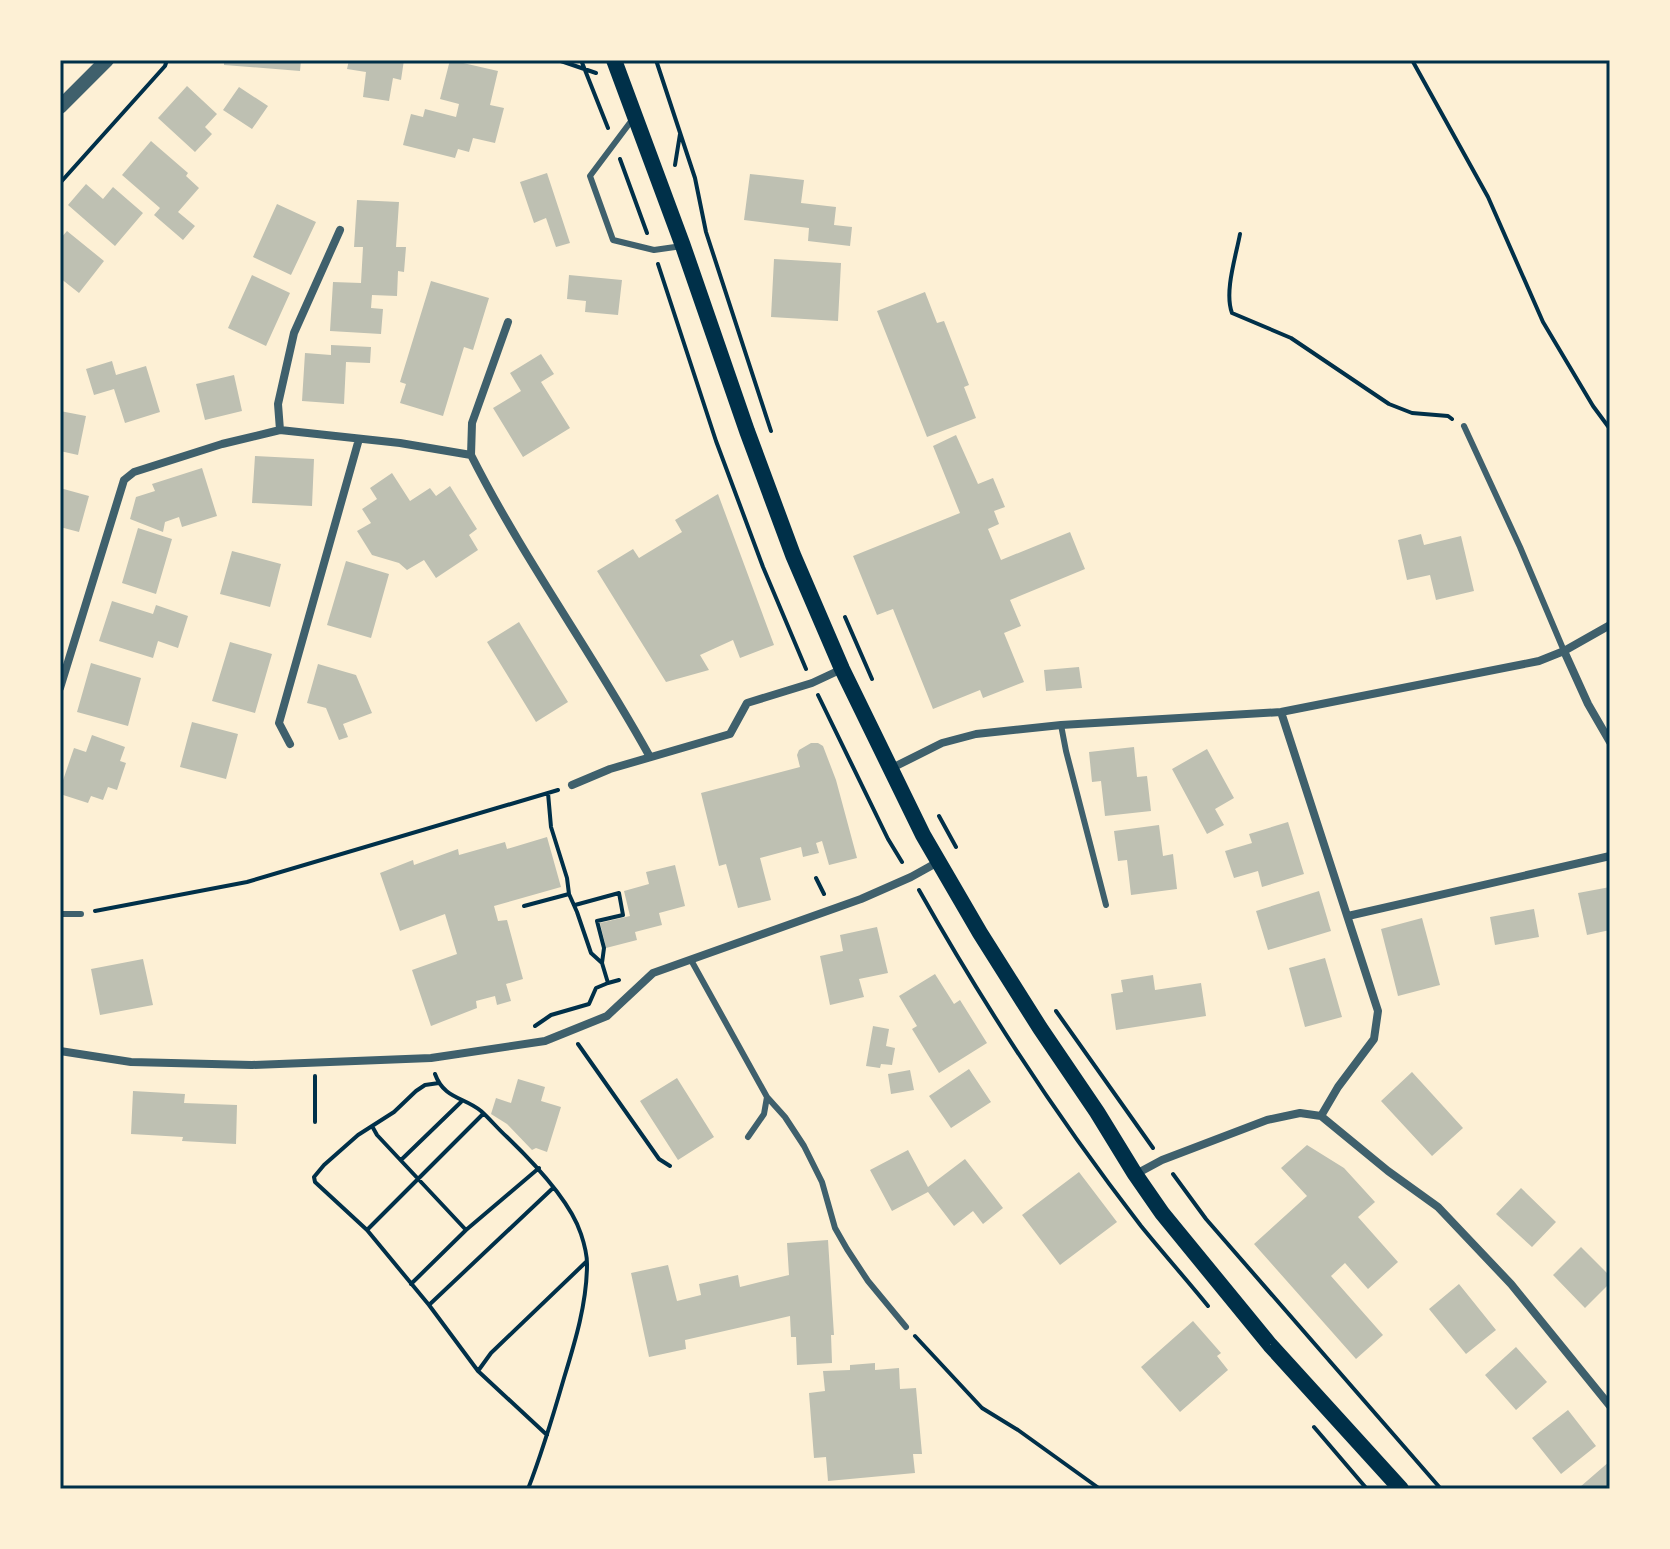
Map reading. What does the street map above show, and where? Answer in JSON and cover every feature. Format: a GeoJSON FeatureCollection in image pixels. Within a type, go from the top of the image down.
{"type":"FeatureCollection","features":[{"type":"Feature","properties":{"kind":"main road"},"geometry":{"type":"LineString","coordinates":[[614,60],[788,541],[842,669],[938,862],[987,945],[1162,1213],[1270,1345],[1401,1489]]}},
{"type":"Feature","properties":{"kind":"street"},"geometry":{"type":"LineString","coordinates":[[60,107],[107,60]]}},
{"type":"Feature","properties":{"kind":"street"},"geometry":{"type":"LineString","coordinates":[[280,430],[278,404],[294,333],[340,230]]}},
{"type":"Feature","properties":{"kind":"street"},"geometry":{"type":"LineString","coordinates":[[508,322],[472,423],[471,455],[527,555],[620,703],[650,757]]}},
{"type":"Feature","properties":{"kind":"street"},"geometry":{"type":"LineString","coordinates":[[60,688],[124,480],[134,472],[222,444],[280,430],[400,443],[471,455]]}},
{"type":"Feature","properties":{"kind":"street"},"geometry":{"type":"LineString","coordinates":[[290,744],[279,723],[359,439]]}},
{"type":"Feature","properties":{"kind":"street"},"geometry":{"type":"LineString","coordinates":[[890,769],[942,743],[976,734],[1061,725],[1281,712],[1539,661],[1610,625]]}},
{"type":"Feature","properties":{"kind":"street"},"geometry":{"type":"LineString","coordinates":[[1564,651],[1588,704],[1610,742]]}},
{"type":"Feature","properties":{"kind":"street"},"geometry":{"type":"LineString","coordinates":[[572,785],[610,769],[730,734],[747,703],[812,683],[842,669]]}},
{"type":"Feature","properties":{"kind":"street"},"geometry":{"type":"LineString","coordinates":[[1281,712],[1378,1011],[1374,1039],[1338,1087],[1321,1116]]}},
{"type":"Feature","properties":{"kind":"street"},"geometry":{"type":"LineString","coordinates":[[1348,916],[1610,856]]}},
{"type":"Feature","properties":{"kind":"street"},"geometry":{"type":"LineString","coordinates":[[60,1051],[131,1062],[252,1065],[431,1058],[545,1041],[607,1016],[653,973],[861,899],[938,862]]}},
{"type":"Feature","properties":{"kind":"street"},"geometry":{"type":"LineString","coordinates":[[1135,1174],[1162,1160],[1267,1120],[1300,1113],[1321,1116],[1438,1207],[1511,1284],[1610,1406]]}},
{"type":"Feature","properties":{"kind":"lane"},"geometry":{"type":"LineString","coordinates":[[635,117],[590,176],[613,240],[654,250],[683,246]]}},
{"type":"Feature","properties":{"kind":"lane"},"geometry":{"type":"LineString","coordinates":[[1464,426],[1564,651]]}},
{"type":"Feature","properties":{"kind":"lane"},"geometry":{"type":"LineString","coordinates":[[1061,725],[1106,905]]}},
{"type":"Feature","properties":{"kind":"lane"},"geometry":{"type":"LineString","coordinates":[[60,914],[81,914]]}},
{"type":"Feature","properties":{"kind":"lane"},"geometry":{"type":"LineString","coordinates":[[691,960],[767,1097],[804,1146],[822,1182],[835,1228],[847,1249],[868,1281],[906,1327]]}},
{"type":"Feature","properties":{"kind":"lane"},"geometry":{"type":"LineString","coordinates":[[748,1137],[764,1114],[767,1097]]}},
{"type":"Feature","properties":{"kind":"path"},"geometry":{"type":"LineString","coordinates":[[60,183],[165,66],[167,60]]}},
{"type":"Feature","properties":{"kind":"path"},"geometry":{"type":"LineString","coordinates":[[558,60],[621,81]]}},
{"type":"Feature","properties":{"kind":"path"},"geometry":{"type":"LineString","coordinates":[[656,60],[695,178],[706,232],[775,443]]}},
{"type":"Feature","properties":{"kind":"path"},"geometry":{"type":"LineString","coordinates":[[1412,60],[1488,197],[1543,322],[1610,429]]}},
{"type":"Feature","properties":{"kind":"path"},"geometry":{"type":"LineString","coordinates":[[634,198],[716,441],[763,567],[812,683],[888,839],[911,877]]}},
{"type":"Feature","properties":{"kind":"path"},"geometry":{"type":"LineString","coordinates":[[1240,234],[1229,291],[1232,313],[1291,338],[1389,404],[1412,413],[1448,416],[1464,426]]}},
{"type":"Feature","properties":{"kind":"path"},"geometry":{"type":"LineString","coordinates":[[843,615],[873,682]]}},
{"type":"Feature","properties":{"kind":"path"},"geometry":{"type":"LineString","coordinates":[[81,914],[247,882],[572,785]]}},
{"type":"Feature","properties":{"kind":"path"},"geometry":{"type":"LineString","coordinates":[[548,793],[551,827],[569,894],[591,953],[602,963]]}},
{"type":"Feature","properties":{"kind":"path"},"geometry":{"type":"LineString","coordinates":[[574,906],[619,893],[623,915],[597,921],[604,948],[602,963],[608,983]]}},
{"type":"Feature","properties":{"kind":"path"},"geometry":{"type":"LineString","coordinates":[[524,906],[569,894]]}},
{"type":"Feature","properties":{"kind":"path"},"geometry":{"type":"LineString","coordinates":[[525,1032],[551,1015],[589,1004],[596,988],[653,973]]}},
{"type":"Feature","properties":{"kind":"path"},"geometry":{"type":"LineString","coordinates":[[569,1032],[659,1159],[670,1166]]}},
{"type":"Feature","properties":{"kind":"path"},"geometry":{"type":"LineString","coordinates":[[431,1058],[439,1083],[461,1102],[478,1109],[539,1168],[581,1232],[587,1261],[581,1315],[547,1435],[528,1489]]}},
{"type":"Feature","properties":{"kind":"path"},"geometry":{"type":"LineString","coordinates":[[315,1062],[315,1122]]}},
{"type":"Feature","properties":{"kind":"path"},"geometry":{"type":"LineString","coordinates":[[439,1083],[425,1085],[416,1091],[394,1112],[347,1145],[324,1165],[314,1177],[315,1182],[367,1230],[478,1371],[547,1435]]}},
{"type":"Feature","properties":{"kind":"path"},"geometry":{"type":"LineString","coordinates":[[401,1160],[461,1102]]}},
{"type":"Feature","properties":{"kind":"path"},"geometry":{"type":"LineString","coordinates":[[367,1230],[483,1114]]}},
{"type":"Feature","properties":{"kind":"path"},"geometry":{"type":"LineString","coordinates":[[372,1126],[466,1230]]}},
{"type":"Feature","properties":{"kind":"path"},"geometry":{"type":"LineString","coordinates":[[411,1284],[466,1230],[539,1168]]}},
{"type":"Feature","properties":{"kind":"path"},"geometry":{"type":"LineString","coordinates":[[429,1305],[553,1188]]}},
{"type":"Feature","properties":{"kind":"path"},"geometry":{"type":"LineString","coordinates":[[478,1371],[491,1353],[587,1261]]}},
{"type":"Feature","properties":{"kind":"path"},"geometry":{"type":"LineString","coordinates":[[906,1327],[982,1408],[1100,1489]]}},
{"type":"Feature","properties":{"kind":"building"},"geometry":{"type":"Polygon","coordinates":[[[224,60],[301,60],[300,71],[224,65],[224,60]]]}},
{"type":"Feature","properties":{"kind":"building"},"geometry":{"type":"Polygon","coordinates":[[[349,60],[404,60],[401,80],[393,78],[389,101],[363,97],[366,72],[347,69],[349,60]]]}},
{"type":"Feature","properties":{"kind":"building"},"geometry":{"type":"Polygon","coordinates":[[[450,60],[498,71],[490,105],[504,108],[495,143],[473,138],[469,152],[458,149],[455,158],[403,145],[411,114],[423,117],[425,109],[456,117],[459,104],[440,99],[450,60]]]}},
{"type":"Feature","properties":{"kind":"building"},"geometry":{"type":"Polygon","coordinates":[[[187,86],[217,114],[205,127],[212,134],[195,152],[158,118],[187,86]]]}},
{"type":"Feature","properties":{"kind":"building"},"geometry":{"type":"Polygon","coordinates":[[[239,87],[268,106],[252,129],[223,110],[239,87]]]}},
{"type":"Feature","properties":{"kind":"building"},"geometry":{"type":"Polygon","coordinates":[[[151,141],[188,173],[186,176],[199,188],[178,212],[195,226],[183,240],[154,215],[160,208],[122,175],[151,141]]]}},
{"type":"Feature","properties":{"kind":"building"},"geometry":{"type":"Polygon","coordinates":[[[547,173],[570,243],[556,247],[546,218],[534,223],[520,182],[547,173]]]}},
{"type":"Feature","properties":{"kind":"building"},"geometry":{"type":"Polygon","coordinates":[[[750,174],[804,180],[801,203],[836,207],[834,225],[852,227],[850,246],[808,241],[809,228],[744,220],[750,174]]]}},
{"type":"Feature","properties":{"kind":"building"},"geometry":{"type":"Polygon","coordinates":[[[86,184],[103,199],[113,187],[143,213],[115,246],[68,205],[86,184]]]}},
{"type":"Feature","properties":{"kind":"building"},"geometry":{"type":"Polygon","coordinates":[[[357,200],[399,202],[396,247],[406,247],[404,272],[398,271],[397,296],[372,295],[371,308],[383,309],[381,334],[330,331],[333,282],[361,283],[363,247],[354,247],[357,200]]]}},
{"type":"Feature","properties":{"kind":"building"},"geometry":{"type":"Polygon","coordinates":[[[277,204],[316,222],[291,275],[253,257],[277,204]]]}},
{"type":"Feature","properties":{"kind":"building"},"geometry":{"type":"Polygon","coordinates":[[[67,231],[104,261],[79,293],[60,278],[60,239],[67,231]]]}},
{"type":"Feature","properties":{"kind":"building"},"geometry":{"type":"Polygon","coordinates":[[[774,259],[841,263],[838,321],[771,317],[774,259]]]}},
{"type":"Feature","properties":{"kind":"building"},"geometry":{"type":"Polygon","coordinates":[[[252,275],[290,293],[266,346],[228,328],[252,275]]]}},
{"type":"Feature","properties":{"kind":"building"},"geometry":{"type":"Polygon","coordinates":[[[569,275],[622,280],[618,315],[585,312],[586,301],[567,299],[569,275]]]}},
{"type":"Feature","properties":{"kind":"building"},"geometry":{"type":"Polygon","coordinates":[[[431,281],[489,298],[473,350],[464,347],[443,416],[400,403],[406,384],[400,382],[431,281]]]}},
{"type":"Feature","properties":{"kind":"building"},"geometry":{"type":"Polygon","coordinates":[[[925,292],[937,323],[944,321],[969,385],[964,387],[976,418],[927,437],[877,311],[925,292]]]}},
{"type":"Feature","properties":{"kind":"building"},"geometry":{"type":"Polygon","coordinates":[[[331,345],[371,347],[370,363],[346,362],[344,404],[302,401],[305,353],[331,355],[331,345]]]}},
{"type":"Feature","properties":{"kind":"building"},"geometry":{"type":"Polygon","coordinates":[[[541,354],[554,374],[541,382],[570,428],[523,457],[493,408],[521,391],[510,373],[541,354]]]}},
{"type":"Feature","properties":{"kind":"building"},"geometry":{"type":"Polygon","coordinates":[[[112,361],[116,375],[146,366],[160,412],[125,423],[114,389],[94,395],[86,369],[112,361]]]}},
{"type":"Feature","properties":{"kind":"building"},"geometry":{"type":"Polygon","coordinates":[[[234,375],[242,411],[205,420],[196,384],[234,375]]]}},
{"type":"Feature","properties":{"kind":"building"},"geometry":{"type":"Polygon","coordinates":[[[60,411],[86,416],[78,455],[60,451],[60,411]]]}},
{"type":"Feature","properties":{"kind":"building"},"geometry":{"type":"Polygon","coordinates":[[[956,435],[978,484],[993,478],[1005,507],[994,511],[999,524],[988,529],[1001,560],[1070,532],[1085,569],[1010,600],[1021,626],[1004,633],[1024,682],[983,698],[980,690],[933,709],[893,609],[877,615],[853,556],[960,513],[933,446],[956,435]]]}},
{"type":"Feature","properties":{"kind":"building"},"geometry":{"type":"Polygon","coordinates":[[[255,456],[314,459],[312,506],[252,503],[255,456]]]}},
{"type":"Feature","properties":{"kind":"building"},"geometry":{"type":"Polygon","coordinates":[[[202,468],[217,516],[182,527],[179,517],[165,522],[163,532],[130,519],[136,497],[155,491],[152,484],[202,468]]]}},
{"type":"Feature","properties":{"kind":"building"},"geometry":{"type":"Polygon","coordinates":[[[392,473],[410,501],[430,488],[436,496],[450,486],[477,529],[469,535],[478,550],[436,578],[424,560],[407,570],[399,563],[372,555],[357,531],[371,523],[362,509],[377,499],[370,488],[392,473]]]}},
{"type":"Feature","properties":{"kind":"building"},"geometry":{"type":"Polygon","coordinates":[[[60,488],[89,496],[79,532],[60,527],[60,488]]]}},
{"type":"Feature","properties":{"kind":"building"},"geometry":{"type":"Polygon","coordinates":[[[718,494],[774,645],[740,658],[733,640],[700,655],[709,670],[666,682],[597,571],[633,549],[639,558],[682,532],[675,520],[718,494]]]}},
{"type":"Feature","properties":{"kind":"building"},"geometry":{"type":"Polygon","coordinates":[[[138,528],[172,539],[156,594],[122,583],[138,528]]]}},
{"type":"Feature","properties":{"kind":"building"},"geometry":{"type":"Polygon","coordinates":[[[1421,534],[1424,545],[1461,536],[1474,591],[1436,600],[1430,575],[1407,580],[1398,540],[1421,534]]]}},
{"type":"Feature","properties":{"kind":"building"},"geometry":{"type":"Polygon","coordinates":[[[232,551],[281,564],[270,607],[220,594],[232,551]]]}},
{"type":"Feature","properties":{"kind":"building"},"geometry":{"type":"Polygon","coordinates":[[[346,561],[389,574],[371,638],[327,625],[346,561]]]}},
{"type":"Feature","properties":{"kind":"building"},"geometry":{"type":"Polygon","coordinates":[[[112,601],[153,614],[156,605],[188,616],[178,648],[158,641],[153,658],[99,641],[112,601]]]}},
{"type":"Feature","properties":{"kind":"building"},"geometry":{"type":"Polygon","coordinates":[[[519,622],[568,702],[536,722],[487,642],[519,622]]]}},
{"type":"Feature","properties":{"kind":"building"},"geometry":{"type":"Polygon","coordinates":[[[230,642],[272,654],[255,713],[212,701],[230,642]]]}},
{"type":"Feature","properties":{"kind":"building"},"geometry":{"type":"Polygon","coordinates":[[[91,663],[141,678],[128,726],[77,712],[91,663]]]}},
{"type":"Feature","properties":{"kind":"building"},"geometry":{"type":"Polygon","coordinates":[[[318,664],[356,675],[372,713],[343,724],[348,737],[339,740],[326,708],[307,703],[318,664]]]}},
{"type":"Feature","properties":{"kind":"building"},"geometry":{"type":"Polygon","coordinates":[[[1079,667],[1082,688],[1046,691],[1044,670],[1079,667]]]}},
{"type":"Feature","properties":{"kind":"building"},"geometry":{"type":"Polygon","coordinates":[[[192,722],[238,734],[226,779],[180,767],[192,722]]]}},
{"type":"Feature","properties":{"kind":"building"},"geometry":{"type":"Polygon","coordinates":[[[92,735],[125,747],[120,761],[126,763],[117,790],[108,787],[103,800],[91,796],[88,803],[60,794],[60,789],[74,748],[86,752],[92,735]]]}},
{"type":"Feature","properties":{"kind":"building"},"geometry":{"type":"Polygon","coordinates":[[[811,743],[823,746],[836,780],[857,858],[829,865],[822,841],[816,843],[819,853],[803,857],[801,847],[760,858],[771,900],[738,908],[726,864],[719,866],[701,793],[800,767],[799,750],[811,743]]]}},
{"type":"Feature","properties":{"kind":"building"},"geometry":{"type":"Polygon","coordinates":[[[1134,747],[1137,777],[1147,776],[1151,811],[1105,816],[1101,781],[1092,782],[1089,752],[1134,747]]]}},
{"type":"Feature","properties":{"kind":"building"},"geometry":{"type":"Polygon","coordinates":[[[1207,749],[1234,798],[1215,809],[1224,825],[1207,834],[1172,769],[1207,749]]]}},
{"type":"Feature","properties":{"kind":"building"},"geometry":{"type":"Polygon","coordinates":[[[1288,822],[1304,874],[1262,887],[1258,871],[1234,878],[1225,851],[1252,843],[1249,834],[1288,822]]]}},
{"type":"Feature","properties":{"kind":"building"},"geometry":{"type":"Polygon","coordinates":[[[1159,825],[1163,856],[1173,854],[1177,889],[1131,895],[1127,860],[1118,861],[1114,831],[1159,825]]]}},
{"type":"Feature","properties":{"kind":"building"},"geometry":{"type":"Polygon","coordinates":[[[547,837],[561,887],[494,906],[498,921],[507,920],[523,979],[506,984],[511,1001],[497,1005],[495,996],[476,1001],[477,1008],[431,1026],[412,970],[457,954],[445,914],[400,931],[380,873],[413,860],[414,865],[458,849],[459,855],[505,842],[507,849],[547,837]]]}},
{"type":"Feature","properties":{"kind":"building"},"geometry":{"type":"Polygon","coordinates":[[[675,865],[685,906],[659,913],[662,925],[635,932],[637,940],[606,948],[600,923],[630,916],[624,891],[649,884],[646,872],[675,865]]]}},
{"type":"Feature","properties":{"kind":"building"},"geometry":{"type":"Polygon","coordinates":[[[1610,887],[1610,930],[1587,935],[1578,893],[1610,887]]]}},
{"type":"Feature","properties":{"kind":"building"},"geometry":{"type":"Polygon","coordinates":[[[1319,891],[1331,931],[1268,950],[1256,911],[1319,891]]]}},
{"type":"Feature","properties":{"kind":"building"},"geometry":{"type":"Polygon","coordinates":[[[1534,909],[1539,937],[1495,945],[1490,917],[1534,909]]]}},
{"type":"Feature","properties":{"kind":"building"},"geometry":{"type":"Polygon","coordinates":[[[1422,918],[1440,985],[1398,996],[1381,929],[1422,918]]]}},
{"type":"Feature","properties":{"kind":"building"},"geometry":{"type":"Polygon","coordinates":[[[877,927],[888,973],[859,979],[864,997],[830,1005],[820,956],[843,951],[840,935],[877,927]]]}},
{"type":"Feature","properties":{"kind":"building"},"geometry":{"type":"Polygon","coordinates":[[[1325,958],[1342,1017],[1305,1027],[1289,968],[1325,958]]]}},
{"type":"Feature","properties":{"kind":"building"},"geometry":{"type":"Polygon","coordinates":[[[143,959],[153,1005],[100,1015],[91,969],[143,959]]]}},
{"type":"Feature","properties":{"kind":"building"},"geometry":{"type":"Polygon","coordinates":[[[935,974],[954,1004],[960,1000],[987,1043],[939,1073],[912,1029],[917,1026],[899,996],[935,974]]]}},
{"type":"Feature","properties":{"kind":"building"},"geometry":{"type":"Polygon","coordinates":[[[1153,975],[1155,990],[1201,983],[1206,1016],[1116,1030],[1111,994],[1123,992],[1121,980],[1153,975]]]}},
{"type":"Feature","properties":{"kind":"building"},"geometry":{"type":"Polygon","coordinates":[[[873,1026],[889,1029],[886,1046],[895,1048],[892,1065],[881,1064],[880,1068],[866,1066],[873,1026]]]}},
{"type":"Feature","properties":{"kind":"building"},"geometry":{"type":"Polygon","coordinates":[[[969,1069],[991,1102],[951,1128],[929,1096],[969,1069]]]}},
{"type":"Feature","properties":{"kind":"building"},"geometry":{"type":"Polygon","coordinates":[[[910,1070],[914,1090],[891,1094],[888,1074],[910,1070]]]}},
{"type":"Feature","properties":{"kind":"building"},"geometry":{"type":"Polygon","coordinates":[[[1412,1072],[1463,1128],[1432,1156],[1381,1101],[1412,1072]]]}},
{"type":"Feature","properties":{"kind":"building"},"geometry":{"type":"Polygon","coordinates":[[[677,1078],[714,1137],[678,1160],[640,1101],[677,1078]]]}},
{"type":"Feature","properties":{"kind":"building"},"geometry":{"type":"Polygon","coordinates":[[[518,1079],[545,1087],[541,1101],[561,1107],[547,1152],[536,1148],[532,1150],[507,1124],[491,1114],[496,1098],[511,1103],[518,1079]]]}},
{"type":"Feature","properties":{"kind":"building"},"geometry":{"type":"Polygon","coordinates":[[[133,1091],[185,1094],[184,1103],[237,1105],[236,1144],[131,1134],[133,1091]]]}},
{"type":"Feature","properties":{"kind":"building"},"geometry":{"type":"Polygon","coordinates":[[[1307,1145],[1344,1168],[1375,1202],[1358,1217],[1398,1262],[1368,1289],[1345,1263],[1331,1276],[1383,1335],[1356,1359],[1254,1244],[1307,1196],[1281,1168],[1307,1145]]]}},
{"type":"Feature","properties":{"kind":"building"},"geometry":{"type":"Polygon","coordinates":[[[908,1150],[928,1187],[965,1159],[1003,1208],[983,1224],[973,1211],[954,1226],[928,1192],[892,1211],[870,1170],[908,1150]]]}},
{"type":"Feature","properties":{"kind":"building"},"geometry":{"type":"Polygon","coordinates":[[[1079,1172],[1117,1222],[1060,1265],[1022,1215],[1079,1172]]]}},
{"type":"Feature","properties":{"kind":"building"},"geometry":{"type":"Polygon","coordinates":[[[1521,1188],[1556,1222],[1532,1247],[1496,1214],[1521,1188]]]}},
{"type":"Feature","properties":{"kind":"building"},"geometry":{"type":"Polygon","coordinates":[[[828,1240],[834,1335],[831,1335],[832,1363],[797,1365],[796,1337],[791,1337],[790,1316],[685,1340],[686,1349],[649,1357],[631,1273],[668,1265],[677,1301],[701,1295],[699,1284],[738,1275],[740,1287],[789,1275],[787,1243],[828,1240]]]}},
{"type":"Feature","properties":{"kind":"building"},"geometry":{"type":"Polygon","coordinates":[[[1581,1247],[1610,1276],[1610,1283],[1585,1308],[1553,1275],[1581,1247]]]}},
{"type":"Feature","properties":{"kind":"building"},"geometry":{"type":"Polygon","coordinates":[[[1459,1284],[1496,1330],[1466,1354],[1429,1309],[1459,1284]]]}},
{"type":"Feature","properties":{"kind":"building"},"geometry":{"type":"Polygon","coordinates":[[[1193,1321],[1221,1353],[1217,1356],[1228,1370],[1180,1412],[1141,1367],[1193,1321]]]}},
{"type":"Feature","properties":{"kind":"building"},"geometry":{"type":"Polygon","coordinates":[[[1516,1347],[1547,1382],[1516,1410],[1485,1375],[1516,1347]]]}},
{"type":"Feature","properties":{"kind":"building"},"geometry":{"type":"Polygon","coordinates":[[[875,1363],[875,1370],[899,1368],[900,1389],[916,1388],[922,1454],[913,1454],[915,1473],[828,1481],[826,1457],[814,1458],[809,1393],[825,1391],[823,1371],[850,1370],[850,1365],[875,1363]]]}},
{"type":"Feature","properties":{"kind":"building"},"geometry":{"type":"Polygon","coordinates":[[[1568,1410],[1596,1446],[1561,1474],[1532,1438],[1568,1410]]]}},
{"type":"Feature","properties":{"kind":"building"},"geometry":{"type":"Polygon","coordinates":[[[1610,1461],[1610,1489],[1581,1489],[1580,1487],[1610,1461]]]}}]}
